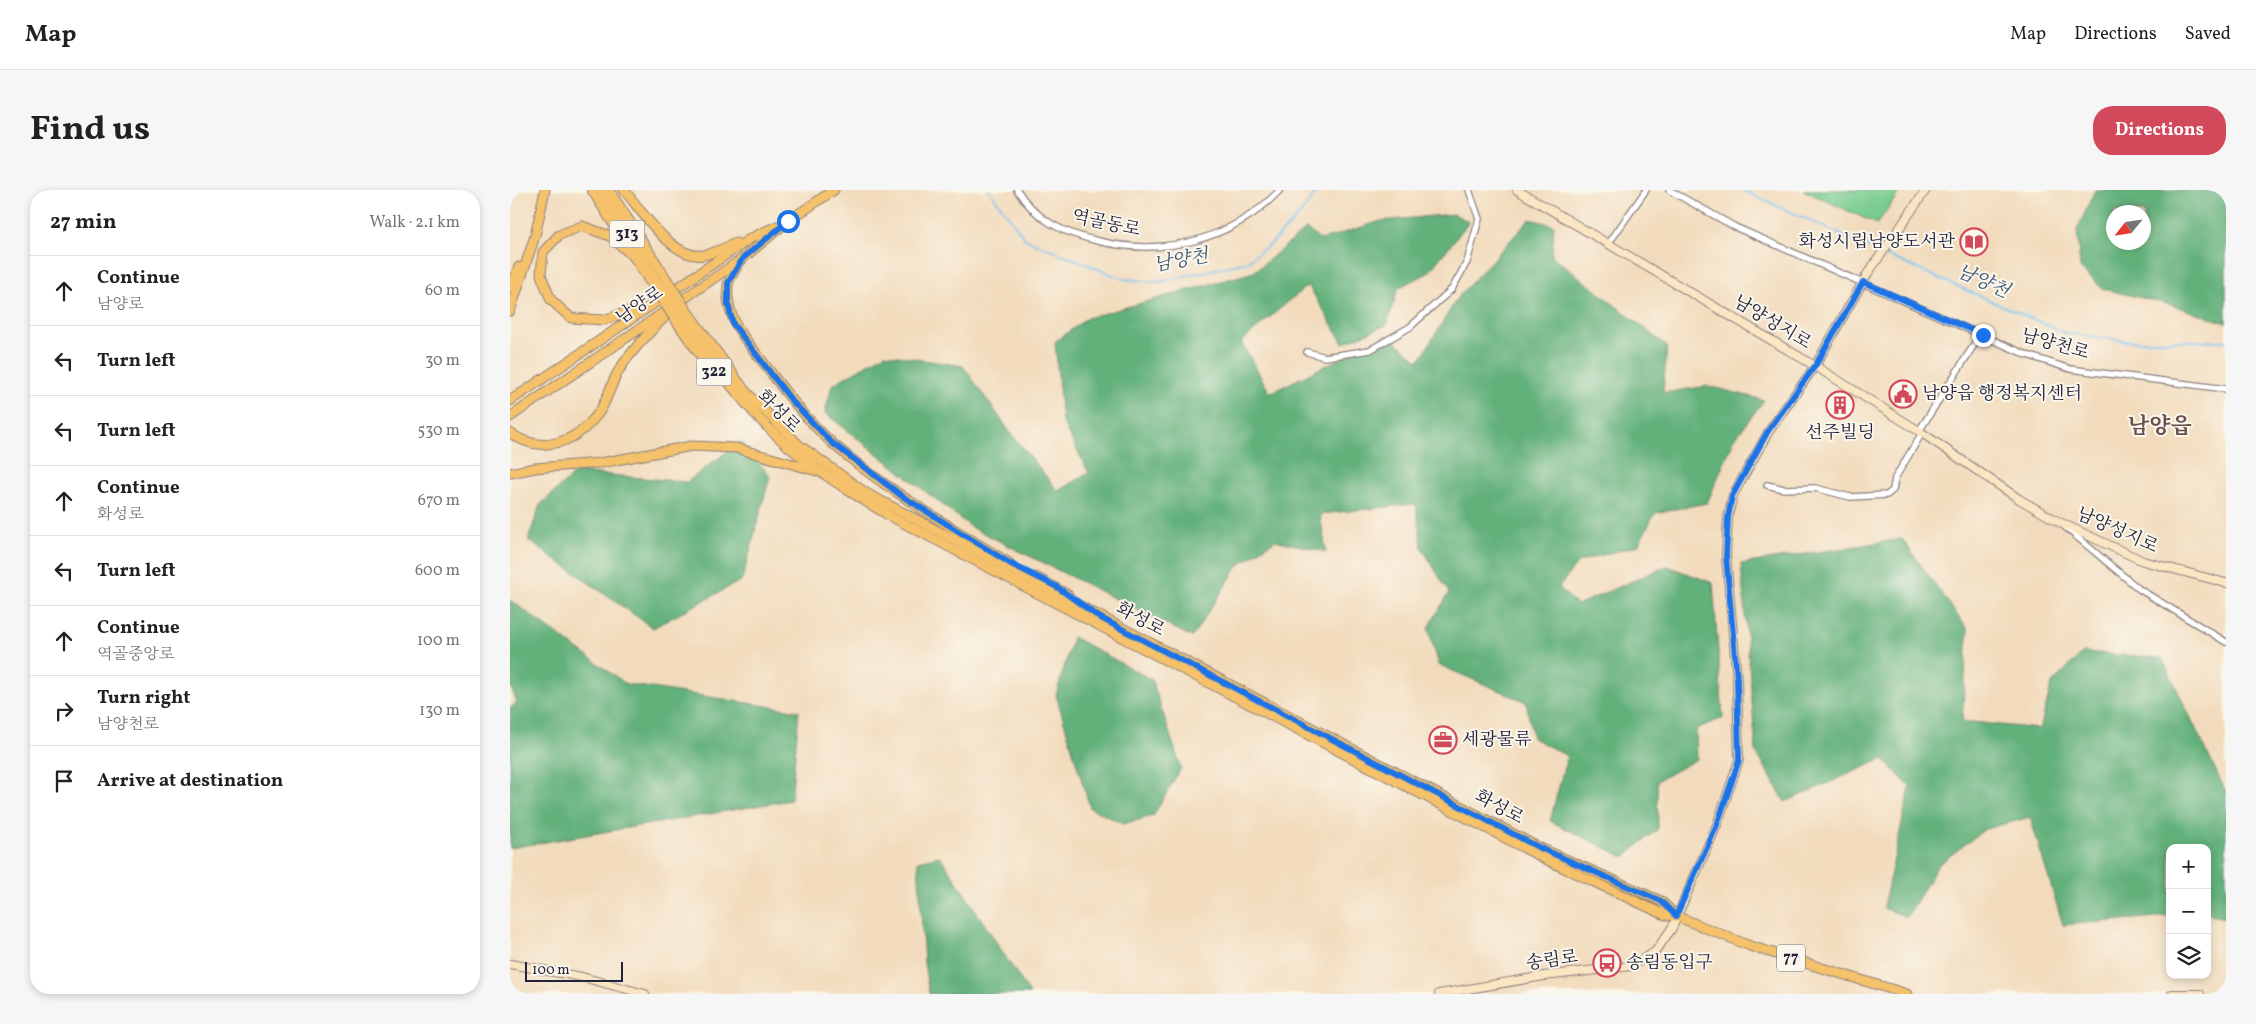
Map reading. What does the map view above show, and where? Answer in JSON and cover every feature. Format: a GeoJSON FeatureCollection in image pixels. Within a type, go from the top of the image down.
{"type":"FeatureCollection","features":[{"type":"Feature","properties":{"kind":"main road"},"geometry":{"type":"LineString","coordinates":[[510,311],[535,236],[545,190]]}},
{"type":"Feature","properties":{"kind":"main road"},"geometry":{"type":"LineString","coordinates":[[592,190],[634,257]]}},
{"type":"Feature","properties":{"kind":"main road","name":"화성로"},"geometry":{"type":"LineString","coordinates":[[600,190],[708,356],[757,416],[787,445],[853,494],[890,516],[1361,764],[1550,861],[1665,914],[1676,916],[1750,946],[1907,994]]}},
{"type":"Feature","properties":{"kind":"main road","name":"화성로"},"geometry":{"type":"LineString","coordinates":[[608,190],[656,277]]}},
{"type":"Feature","properties":{"kind":"main road"},"geometry":{"type":"LineString","coordinates":[[624,190],[673,247],[688,255],[703,255],[751,238]]}},
{"type":"Feature","properties":{"kind":"main road","name":"남양로"},"geometry":{"type":"LineString","coordinates":[[510,416],[742,259],[788,221],[834,190]]}},
{"type":"Feature","properties":{"kind":"main road","name":"남양성지로"},"geometry":{"type":"LineString","coordinates":[[1517,190],[1609,243],[1774,344],[1815,366],[2059,522],[2143,561],[2226,583]]}},
{"type":"Feature","properties":{"kind":"main road","name":"송림로"},"geometry":{"type":"LineString","coordinates":[[1439,994],[1544,976],[1631,966],[1655,952],[1672,928],[1717,825],[1739,760],[1737,679],[1726,556],[1728,517],[1732,496],[1768,431],[1815,366],[1868,273],[1892,236],[1926,190]]}},
{"type":"Feature","properties":{"kind":"main road","name":"남양로"},"geometry":{"type":"LineString","coordinates":[[510,401],[585,348],[751,238],[788,221]]}},
{"type":"Feature","properties":{"kind":"main road"},"geometry":{"type":"LineString","coordinates":[[655,302],[604,320],[571,318],[551,300],[541,275],[543,252],[559,235],[582,226],[610,236],[656,277],[683,318]]}},
{"type":"Feature","properties":{"kind":"main road"},"geometry":{"type":"LineString","coordinates":[[510,287],[535,236]]}},
{"type":"Feature","properties":{"kind":"main road","name":"322"},"geometry":{"type":"LineString","coordinates":[[742,259],[728,283],[728,304],[733,324],[792,401],[831,442],[902,496],[1011,564],[1057,587],[1099,617]]}},
{"type":"Feature","properties":{"kind":"main road"},"geometry":{"type":"LineString","coordinates":[[510,434],[520,440],[546,445],[570,439],[586,429],[602,408],[617,372],[637,343],[693,291]]}},
{"type":"Feature","properties":{"kind":"main road","name":"화성로"},"geometry":{"type":"LineString","coordinates":[[683,318],[746,392],[799,445],[866,493],[1538,847],[1661,901],[1676,916]]}},
{"type":"Feature","properties":{"kind":"main road"},"geometry":{"type":"LineString","coordinates":[[510,473],[535,468],[600,464],[692,446],[736,448],[822,472]]}},
{"type":"Feature","properties":{"kind":"main road"},"geometry":{"type":"LineString","coordinates":[[510,964],[582,977],[645,994]]}},
{"type":"Feature","properties":{"kind":"main road"},"geometry":{"type":"LineString","coordinates":[[2172,994],[2200,994]]}},
{"type":"Feature","properties":{"kind":"street","name":"역골동로"},"geometry":{"type":"LineString","coordinates":[[1017,190],[1039,218],[1054,227],[1084,238],[1142,248],[1181,245],[1214,234],[1253,213],[1280,190]]}},
{"type":"Feature","properties":{"kind":"street"},"geometry":{"type":"LineString","coordinates":[[1307,352],[1325,357],[1370,350],[1410,327],[1452,289],[1467,262],[1478,220],[1469,190]]}},
{"type":"Feature","properties":{"kind":"street"},"geometry":{"type":"LineString","coordinates":[[1609,243],[1646,190]]}},
{"type":"Feature","properties":{"kind":"street","name":"남양천로"},"geometry":{"type":"LineString","coordinates":[[1669,190],[1735,227],[2027,355],[2070,369],[2226,389]]}},
{"type":"Feature","properties":{"kind":"street"},"geometry":{"type":"LineString","coordinates":[[1767,485],[1784,488],[1815,488],[1830,494],[1850,497],[1887,495],[1893,490],[1895,478],[1920,432],[1981,334]]}},
{"type":"Feature","properties":{"kind":"street"},"geometry":{"type":"LineString","coordinates":[[2059,522],[2139,589],[2226,642]]}},
{"type":"Feature","properties":{"kind":"green space"},"geometry":{"type":"Polygon","coordinates":[[[1803,190],[1901,190],[1877,224],[1803,190]]]}},
{"type":"Feature","properties":{"kind":"green space"},"geometry":{"type":"Polygon","coordinates":[[[2095,190],[2224,190],[2226,193],[2226,323],[2172,305],[2103,289],[2080,268],[2077,230],[2095,190]]]}},
{"type":"Feature","properties":{"kind":"green space"},"geometry":{"type":"Polygon","coordinates":[[[1454,214],[1469,222],[1428,273],[1398,288],[1387,325],[1343,343],[1308,285],[1241,342],[1270,393],[1388,335],[1419,361],[1458,297],[1530,219],[1554,225],[1552,256],[1667,346],[1663,393],[1708,386],[1764,400],[1734,440],[1707,503],[1655,513],[1638,545],[1578,562],[1559,587],[1577,605],[1667,566],[1713,583],[1723,718],[1696,729],[1697,759],[1657,781],[1658,829],[1624,857],[1550,821],[1567,756],[1533,738],[1526,702],[1439,665],[1428,628],[1449,593],[1422,548],[1416,504],[1320,514],[1326,552],[1275,540],[1238,566],[1192,637],[971,527],[825,413],[832,385],[885,354],[963,366],[1010,432],[1058,491],[1089,473],[1062,421],[1055,342],[1087,318],[1254,272],[1306,229],[1321,240],[1381,221],[1454,214]]]}},
{"type":"Feature","properties":{"kind":"green space"},"geometry":{"type":"Polygon","coordinates":[[[741,441],[770,476],[742,580],[653,628],[528,540],[540,505],[576,472],[687,482],[741,441]]]}},
{"type":"Feature","properties":{"kind":"green space"},"geometry":{"type":"Polygon","coordinates":[[[1902,539],[1968,630],[1962,721],[2040,729],[2052,683],[2083,652],[2162,658],[2226,792],[2226,919],[2211,914],[2211,844],[2166,844],[2166,916],[2063,925],[2030,817],[1985,829],[1938,865],[1907,917],[1883,908],[1910,787],[1883,759],[1785,802],[1756,752],[1741,564],[1902,539]]]}},
{"type":"Feature","properties":{"kind":"green space"},"geometry":{"type":"Polygon","coordinates":[[[510,600],[626,684],[799,711],[791,800],[510,848],[510,708],[517,703],[510,684],[510,600]]]}},
{"type":"Feature","properties":{"kind":"green space"},"geometry":{"type":"Polygon","coordinates":[[[1073,637],[1152,680],[1181,768],[1153,816],[1123,824],[1090,808],[1056,695],[1073,637]]]}},
{"type":"Feature","properties":{"kind":"green space"},"geometry":{"type":"Polygon","coordinates":[[[940,856],[1030,994],[929,994],[924,963],[918,861],[940,856]]]}},
{"type":"Feature","properties":{"kind":"waterway","name":"남양천"},"geometry":{"type":"LineString","coordinates":[[989,190],[1025,239],[1123,279],[1158,282],[1247,262],[1272,243],[1302,212],[1318,190]]}},
{"type":"Feature","properties":{"kind":"waterway","name":"남양천"},"geometry":{"type":"LineString","coordinates":[[1742,190],[1879,252]]}},
{"type":"Feature","properties":{"kind":"waterway","name":"남양천"},"geometry":{"type":"LineString","coordinates":[[1883,254],[2065,333],[2126,341],[2226,341]]}},
{"type":"Feature","properties":{"kind":"place","name":"화성시립남양도서관"},"geometry":{"type":"Point","coordinates":[1974,242]}},
{"type":"Feature","properties":{"kind":"place","name":"남양읍 행정복지센터"},"geometry":{"type":"Point","coordinates":[1903,394]}},
{"type":"Feature","properties":{"kind":"place","name":"선주빌딩"},"geometry":{"type":"Point","coordinates":[1840,405]}},
{"type":"Feature","properties":{"kind":"place","name":"세광물류"},"geometry":{"type":"Point","coordinates":[1443,740]}},
{"type":"Feature","properties":{"kind":"place","name":"송림동입구"},"geometry":{"type":"Point","coordinates":[1607,963]}},
{"type":"Feature","properties":{"kind":"district","name":"남양읍"},"geometry":{"type":"Point","coordinates":[2160,427]}},
{"type":"Feature","properties":{"kind":"route"},"geometry":{"type":"LineString","coordinates":[[788,221],[742,259],[728,283],[728,304],[733,324],[792,401],[831,442],[870,473],[902,496],[1011,564],[1057,587],[1099,617],[1538,847],[1661,901],[1676,916],[1701,865],[1739,760],[1737,679],[1726,556],[1728,517],[1732,496],[1748,464],[1768,431],[1815,366],[1863,282],[1983,335]]}}]}
